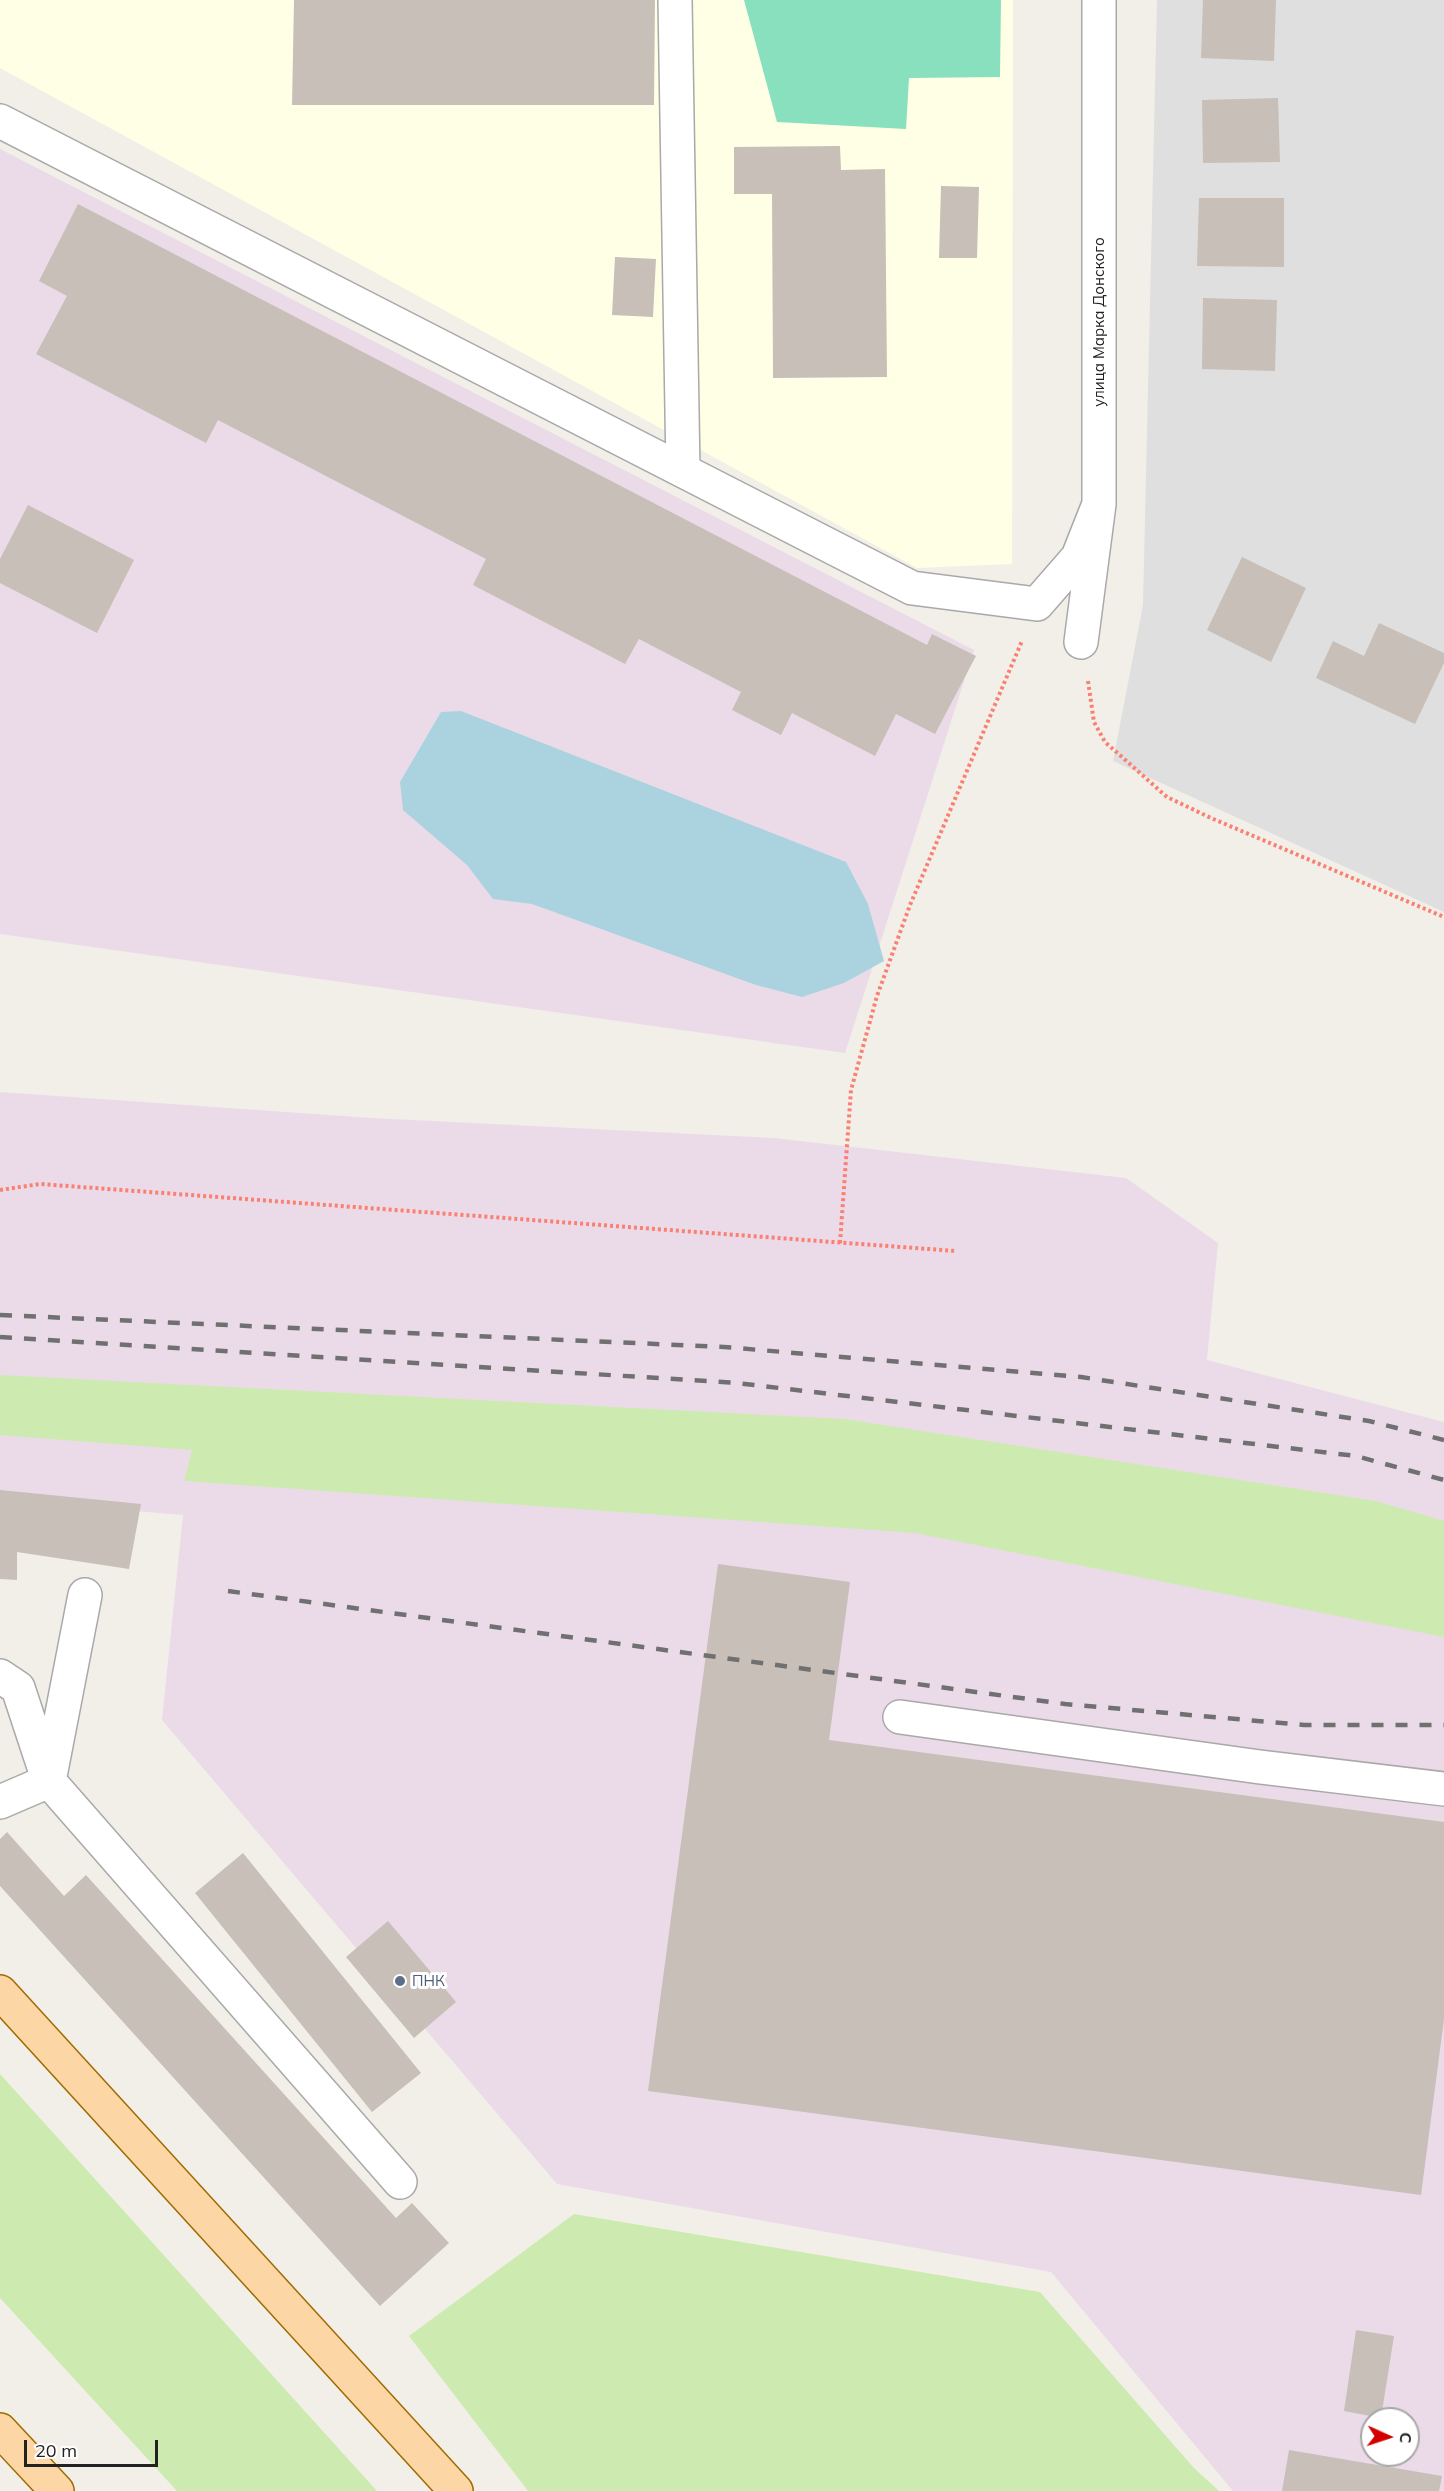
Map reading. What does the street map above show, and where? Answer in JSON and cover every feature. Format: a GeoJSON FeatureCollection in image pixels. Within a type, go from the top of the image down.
{"type":"FeatureCollection","features":[{"type":"Feature","properties":{"kind":"main road"},"geometry":{"type":"LineString","coordinates":[[0,1992],[456,2491]]}},
{"type":"Feature","properties":{"kind":"main road"},"geometry":{"type":"LineString","coordinates":[[0,2430],[57,2491]]}},
{"type":"Feature","properties":{"kind":"street"},"geometry":{"type":"LineString","coordinates":[[675,0],[682,470]]}},
{"type":"Feature","properties":{"kind":"street","name":"улица Марка Донского"},"geometry":{"type":"LineString","coordinates":[[1082,642],[1099,504],[1099,0]]}},
{"type":"Feature","properties":{"kind":"street"},"geometry":{"type":"LineString","coordinates":[[0,121],[912,588],[1037,604],[1078,557],[1099,504]]}},
{"type":"Feature","properties":{"kind":"street"},"geometry":{"type":"LineString","coordinates":[[49,1781],[85,1595]]}},
{"type":"Feature","properties":{"kind":"street"},"geometry":{"type":"LineString","coordinates":[[0,1676],[18,1688],[49,1781],[400,2182]]}},
{"type":"Feature","properties":{"kind":"street"},"geometry":{"type":"LineString","coordinates":[[900,1717],[1260,1767],[1444,1789]]}},
{"type":"Feature","properties":{"kind":"street"},"geometry":{"type":"LineString","coordinates":[[0,1802],[49,1781]]}},
{"type":"Feature","properties":{"kind":"path"},"geometry":{"type":"LineString","coordinates":[[840,1243],[851,1090],[877,996],[910,905],[1037,604]]}},
{"type":"Feature","properties":{"kind":"path"},"geometry":{"type":"LineString","coordinates":[[1082,642],[1094,722],[1105,742],[1167,797],[1444,917]]}},
{"type":"Feature","properties":{"kind":"path"},"geometry":{"type":"LineString","coordinates":[[0,1190],[40,1184],[956,1251]]}},
{"type":"Feature","properties":{"kind":"shaded area"},"geometry":{"type":"Polygon","coordinates":[[[0,0],[1013,0],[1012,564],[917,568],[0,68],[0,0]]]}},
{"type":"Feature","properties":{"kind":"shaded area"},"geometry":{"type":"Polygon","coordinates":[[[1157,0],[1444,0],[1444,912],[1113,761],[1143,605],[1157,0]]]}},
{"type":"Feature","properties":{"kind":"shaded area"},"geometry":{"type":"Polygon","coordinates":[[[0,149],[974,650],[845,1053],[0,934],[0,149]]]}},
{"type":"Feature","properties":{"kind":"shaded area"},"geometry":{"type":"Polygon","coordinates":[[[0,1092],[372,1118],[774,1138],[1126,1178],[1218,1243],[1207,1360],[1444,1422],[1444,2491],[1233,2491],[1051,2272],[557,2184],[162,1720],[183,1515],[0,1500],[0,1092]]]}},
{"type":"Feature","properties":{"kind":"green space"},"geometry":{"type":"Polygon","coordinates":[[[744,0],[1001,0],[1000,77],[909,78],[906,129],[777,122],[744,0]]]}},
{"type":"Feature","properties":{"kind":"green space"},"geometry":{"type":"Polygon","coordinates":[[[0,1375],[845,1419],[1376,1501],[1444,1521],[1444,1637],[915,1533],[184,1481],[192,1450],[0,1435],[0,1375]]]}},
{"type":"Feature","properties":{"kind":"green space"},"geometry":{"type":"Polygon","coordinates":[[[0,2074],[377,2491],[177,2491],[0,2298],[0,2074]]]}},
{"type":"Feature","properties":{"kind":"green space"},"geometry":{"type":"Polygon","coordinates":[[[574,2214],[1040,2292],[1194,2468],[1219,2491],[528,2491],[409,2336],[574,2214]]]}},
{"type":"Feature","properties":{"kind":"water"},"geometry":{"type":"Polygon","coordinates":[[[461,711],[846,862],[868,904],[884,961],[844,983],[802,997],[756,985],[532,904],[493,899],[467,865],[403,810],[400,782],[441,712],[461,711]]]}},
{"type":"Feature","properties":{"kind":"building"},"geometry":{"type":"Polygon","coordinates":[[[294,0],[655,0],[654,105],[292,105],[294,0]]]}},
{"type":"Feature","properties":{"kind":"building"},"geometry":{"type":"Polygon","coordinates":[[[1203,0],[1276,0],[1274,61],[1201,58],[1203,0]]]}},
{"type":"Feature","properties":{"kind":"building"},"geometry":{"type":"Polygon","coordinates":[[[1278,98],[1280,162],[1203,163],[1202,100],[1278,98]]]}},
{"type":"Feature","properties":{"kind":"building"},"geometry":{"type":"Polygon","coordinates":[[[840,146],[841,170],[885,169],[887,377],[773,378],[772,194],[734,194],[734,147],[840,146]]]}},
{"type":"Feature","properties":{"kind":"building"},"geometry":{"type":"Polygon","coordinates":[[[941,186],[979,187],[977,258],[939,258],[941,186]]]}},
{"type":"Feature","properties":{"kind":"building"},"geometry":{"type":"Polygon","coordinates":[[[1199,198],[1284,198],[1284,267],[1197,266],[1199,198]]]}},
{"type":"Feature","properties":{"kind":"building"},"geometry":{"type":"Polygon","coordinates":[[[78,204],[927,645],[932,634],[976,656],[935,734],[896,714],[875,756],[792,713],[781,735],[732,710],[741,692],[639,639],[625,664],[473,585],[486,559],[218,420],[206,443],[36,354],[67,296],[39,281],[78,204]]]}},
{"type":"Feature","properties":{"kind":"building"},"geometry":{"type":"Polygon","coordinates":[[[615,257],[656,259],[653,317],[612,315],[615,257]]]}},
{"type":"Feature","properties":{"kind":"building"},"geometry":{"type":"Polygon","coordinates":[[[1203,298],[1277,300],[1275,371],[1202,369],[1203,298]]]}},
{"type":"Feature","properties":{"kind":"building"},"geometry":{"type":"Polygon","coordinates":[[[28,505],[134,560],[97,633],[0,583],[0,559],[28,505]]]}},
{"type":"Feature","properties":{"kind":"building"},"geometry":{"type":"Polygon","coordinates":[[[1242,557],[1306,588],[1271,662],[1207,630],[1242,557]]]}},
{"type":"Feature","properties":{"kind":"building"},"geometry":{"type":"Polygon","coordinates":[[[1379,623],[1444,653],[1444,663],[1415,724],[1316,678],[1333,641],[1364,656],[1379,623]]]}},
{"type":"Feature","properties":{"kind":"building"},"geometry":{"type":"Polygon","coordinates":[[[0,1490],[141,1504],[129,1569],[17,1552],[17,1580],[0,1579],[0,1490]]]}},
{"type":"Feature","properties":{"kind":"building"},"geometry":{"type":"Polygon","coordinates":[[[718,1564],[850,1582],[829,1740],[1444,1822],[1444,2019],[1421,2195],[648,2091],[718,1564]]]}},
{"type":"Feature","properties":{"kind":"building"},"geometry":{"type":"Polygon","coordinates":[[[7,1832],[64,1896],[86,1875],[396,2218],[412,2203],[449,2243],[380,2306],[0,1886],[0,1839],[7,1832]]]}},
{"type":"Feature","properties":{"kind":"building"},"geometry":{"type":"Polygon","coordinates":[[[243,1853],[421,2073],[372,2112],[195,1893],[243,1853]]]}},
{"type":"Feature","properties":{"kind":"building"},"geometry":{"type":"Polygon","coordinates":[[[388,1921],[456,2002],[414,2038],[346,1957],[388,1921]]]}},
{"type":"Feature","properties":{"kind":"building"},"geometry":{"type":"Polygon","coordinates":[[[1356,2330],[1394,2336],[1383,2407],[1360,2407],[1360,2414],[1344,2411],[1356,2330]]]}},
{"type":"Feature","properties":{"kind":"building"},"geometry":{"type":"Polygon","coordinates":[[[1289,2450],[1360,2462],[1360,2467],[1389,2467],[1442,2476],[1439,2491],[1282,2491],[1289,2450]]]}},
{"type":"Feature","properties":{"kind":"railway"},"geometry":{"type":"LineString","coordinates":[[0,1315],[724,1347],[1081,1377],[1369,1421],[1444,1440]]}},
{"type":"Feature","properties":{"kind":"railway"},"geometry":{"type":"LineString","coordinates":[[0,1337],[737,1383],[1356,1456],[1444,1480]]}},
{"type":"Feature","properties":{"kind":"railway"},"geometry":{"type":"LineString","coordinates":[[228,1591],[1065,1704],[1304,1725],[1444,1725]]}},
{"type":"Feature","properties":{"kind":"place","name":"ПНК"},"geometry":{"type":"Point","coordinates":[400,1981]}}]}
